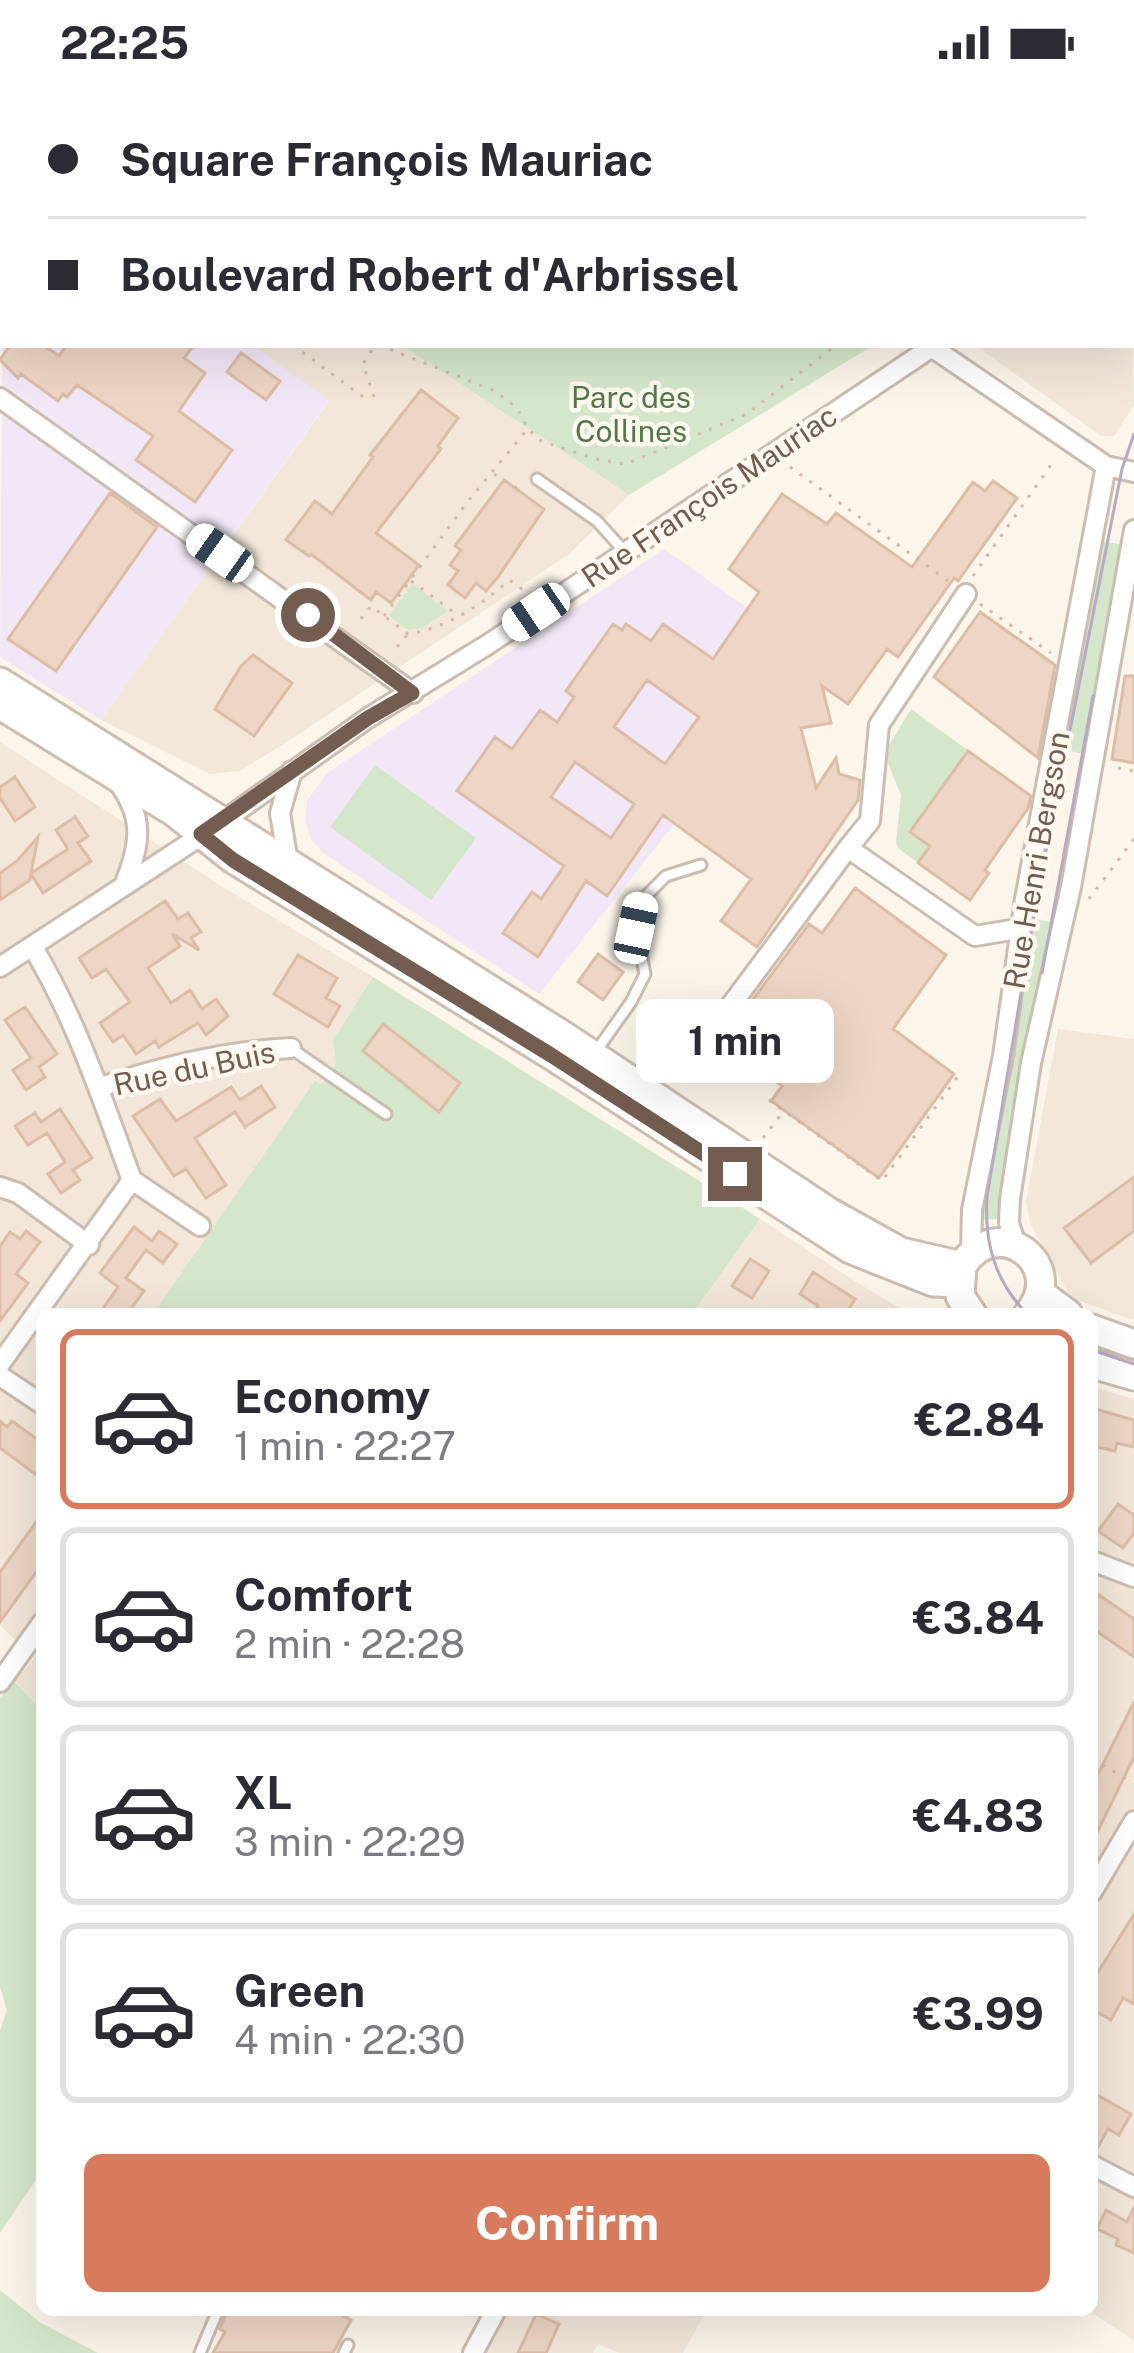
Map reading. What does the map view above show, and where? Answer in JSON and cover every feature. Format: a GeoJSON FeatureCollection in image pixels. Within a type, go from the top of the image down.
{"type":"FeatureCollection","features":[{"type":"Feature","properties":{"kind":"street","name":"Rue François Mauriac"},"geometry":{"type":"LineString","coordinates":[[0,967],[931,348]]}},
{"type":"Feature","properties":{"kind":"street"},"geometry":{"type":"LineString","coordinates":[[937,348],[1106,466],[1134,472]]}},
{"type":"Feature","properties":{"kind":"street"},"geometry":{"type":"LineString","coordinates":[[0,398],[412,693]]}},
{"type":"Feature","properties":{"kind":"street","name":"Rue Henri Bergson"},"geometry":{"type":"LineString","coordinates":[[964,1268],[1004,1053],[1025,899],[1106,466]]}},
{"type":"Feature","properties":{"kind":"street","name":"Rue Henri Bergson"},"geometry":{"type":"LineString","coordinates":[[1016,1246],[1010,1199],[1031,1063],[1071,887],[1130,574],[1134,530]]}},
{"type":"Feature","properties":{"kind":"street"},"geometry":{"type":"LineString","coordinates":[[714,1028],[870,821],[878,725],[966,595]]}},
{"type":"Feature","properties":{"kind":"street"},"geometry":{"type":"LineString","coordinates":[[0,682],[212,828],[233,860],[747,1158],[829,1212],[901,1252],[964,1268]]}},
{"type":"Feature","properties":{"kind":"street"},"geometry":{"type":"LineString","coordinates":[[0,705],[174,812],[288,863],[850,1249],[933,1282],[964,1268],[988,1244],[1016,1246],[1034,1261],[1034,1304]]}},
{"type":"Feature","properties":{"kind":"street"},"geometry":{"type":"LineString","coordinates":[[288,863],[280,814],[292,771]]}},
{"type":"Feature","properties":{"kind":"street"},"geometry":{"type":"LineString","coordinates":[[112,775],[139,820],[135,859],[125,883]]}},
{"type":"Feature","properties":{"kind":"street"},"geometry":{"type":"LineString","coordinates":[[848,848],[975,936],[1011,930]]}},
{"type":"Feature","properties":{"kind":"street","name":"Rue du Buis"},"geometry":{"type":"LineString","coordinates":[[32,946],[98,1088],[132,1180]]}},
{"type":"Feature","properties":{"kind":"street","name":"Rue du Buis"},"geometry":{"type":"LineString","coordinates":[[98,1088],[256,1049],[291,1048]]}},
{"type":"Feature","properties":{"kind":"street"},"geometry":{"type":"LineString","coordinates":[[41,1308],[132,1180],[200,1226]]}},
{"type":"Feature","properties":{"kind":"street"},"geometry":{"type":"LineString","coordinates":[[0,1186],[18,1192],[88,1244]]}},
{"type":"Feature","properties":{"kind":"street"},"geometry":{"type":"LineString","coordinates":[[964,1268],[960,1296],[968,1308]]}},
{"type":"Feature","properties":{"kind":"street"},"geometry":{"type":"LineString","coordinates":[[0,1364],[36,1315]]}},
{"type":"Feature","properties":{"kind":"street"},"geometry":{"type":"LineString","coordinates":[[1098,1331],[1134,1345]]}},
{"type":"Feature","properties":{"kind":"street"},"geometry":{"type":"LineString","coordinates":[[1098,1366],[1134,1376]]}},
{"type":"Feature","properties":{"kind":"street"},"geometry":{"type":"LineString","coordinates":[[0,1376],[36,1400]]}},
{"type":"Feature","properties":{"kind":"street"},"geometry":{"type":"LineString","coordinates":[[1098,1563],[1134,1577]]}},
{"type":"Feature","properties":{"kind":"street"},"geometry":{"type":"LineString","coordinates":[[0,1682],[36,1631]]}},
{"type":"Feature","properties":{"kind":"street"},"geometry":{"type":"LineString","coordinates":[[1098,1882],[1134,1820]]}},
{"type":"Feature","properties":{"kind":"street"},"geometry":{"type":"LineString","coordinates":[[1098,2168],[1134,2187]]}},
{"type":"Feature","properties":{"kind":"street"},"geometry":{"type":"LineString","coordinates":[[472,2353],[493,2316]]}},
{"type":"Feature","properties":{"kind":"lane"},"geometry":{"type":"LineString","coordinates":[[537,479],[598,521],[624,551]]}},
{"type":"Feature","properties":{"kind":"lane"},"geometry":{"type":"LineString","coordinates":[[587,1065],[631,1002],[644,974],[636,928],[642,900],[665,876],[701,865]]}},
{"type":"Feature","properties":{"kind":"lane"},"geometry":{"type":"LineString","coordinates":[[291,1048],[386,1114]]}},
{"type":"Feature","properties":{"kind":"lane"},"geometry":{"type":"LineString","coordinates":[[200,2353],[215,2316]]}},
{"type":"Feature","properties":{"kind":"path"},"geometry":{"type":"LineString","coordinates":[[297,348],[372,400],[363,364],[375,348]]}},
{"type":"Feature","properties":{"kind":"path"},"geometry":{"type":"LineString","coordinates":[[385,348],[495,391],[517,408],[541,441],[626,464],[747,414],[832,348]]}},
{"type":"Feature","properties":{"kind":"path"},"geometry":{"type":"LineString","coordinates":[[384,616],[528,429]]}},
{"type":"Feature","properties":{"kind":"path"},"geometry":{"type":"LineString","coordinates":[[966,595],[972,578],[1053,462]]}},
{"type":"Feature","properties":{"kind":"path"},"geometry":{"type":"LineString","coordinates":[[784,463],[1054,655]]}},
{"type":"Feature","properties":{"kind":"path"},"geometry":{"type":"LineString","coordinates":[[492,473],[518,489],[537,479]]}},
{"type":"Feature","properties":{"kind":"path"},"geometry":{"type":"LineString","coordinates":[[397,647],[408,634],[491,597],[509,580],[525,592]]}},
{"type":"Feature","properties":{"kind":"path"},"geometry":{"type":"LineString","coordinates":[[411,581],[457,614]]}},
{"type":"Feature","properties":{"kind":"path"},"geometry":{"type":"LineString","coordinates":[[361,620],[371,606],[408,634]]}},
{"type":"Feature","properties":{"kind":"path"},"geometry":{"type":"LineString","coordinates":[[1118,768],[1134,771]]}},
{"type":"Feature","properties":{"kind":"path"},"geometry":{"type":"LineString","coordinates":[[1082,900],[1091,898],[1134,839]]}},
{"type":"Feature","properties":{"kind":"path"},"geometry":{"type":"LineString","coordinates":[[769,1100],[882,1181],[961,1072]]}},
{"type":"Feature","properties":{"kind":"path"},"geometry":{"type":"LineString","coordinates":[[747,1158],[784,1111]]}},
{"type":"Feature","properties":{"kind":"path"},"geometry":{"type":"LineString","coordinates":[[1098,1762],[1134,1783]]}},
{"type":"Feature","properties":{"kind":"shaded area"},"geometry":{"type":"Polygon","coordinates":[[[3,348],[256,348],[329,400],[101,720],[0,657],[3,348]]]}},
{"type":"Feature","properties":{"kind":"shaded area"},"geometry":{"type":"Polygon","coordinates":[[[256,348],[408,348],[629,495],[568,555],[240,771],[210,774],[101,720],[329,401],[256,348]]]}},
{"type":"Feature","properties":{"kind":"shaded area"},"geometry":{"type":"Polygon","coordinates":[[[979,348],[1133,348],[1134,405],[1114,436],[1101,436],[979,348]]]}},
{"type":"Feature","properties":{"kind":"shaded area"},"geometry":{"type":"Polygon","coordinates":[[[664,549],[814,655],[539,994],[323,853],[311,839],[305,820],[307,801],[327,773],[664,549]]]}},
{"type":"Feature","properties":{"kind":"shaded area"},"geometry":{"type":"Polygon","coordinates":[[[0,742],[226,889],[373,977],[334,1039],[336,1063],[320,1084],[316,1081],[157,1308],[36,1308],[36,1704],[15,1681],[34,1659],[0,1625],[0,742]]]}},
{"type":"Feature","properties":{"kind":"shaded area"},"geometry":{"type":"Polygon","coordinates":[[[1058,1029],[1134,1039],[1134,1320],[1071,1298],[1030,1223],[1026,1202],[1058,1029]]]}},
{"type":"Feature","properties":{"kind":"shaded area"},"geometry":{"type":"Polygon","coordinates":[[[760,1219],[899,1308],[696,1308],[760,1219]]]}},
{"type":"Feature","properties":{"kind":"shaded area"},"geometry":{"type":"Polygon","coordinates":[[[1098,1389],[1134,1399],[1134,2340],[1096,2316],[1098,1389]]]}},
{"type":"Feature","properties":{"kind":"shaded area"},"geometry":{"type":"Polygon","coordinates":[[[479,2316],[704,2316],[683,2353],[620,2353],[598,2344],[593,2353],[461,2353],[479,2316]]]}},
{"type":"Feature","properties":{"kind":"green space","name":"Parc des Collines"},"geometry":{"type":"Polygon","coordinates":[[[408,348],[869,348],[629,495],[408,348]]]}},
{"type":"Feature","properties":{"kind":"green space"},"geometry":{"type":"Polygon","coordinates":[[[1100,541],[1125,545],[1088,755],[1061,749],[1100,541]]]}},
{"type":"Feature","properties":{"kind":"green space"},"geometry":{"type":"Polygon","coordinates":[[[412,584],[448,611],[422,628],[408,630],[389,616],[412,584]]]}},
{"type":"Feature","properties":{"kind":"green space"},"geometry":{"type":"Polygon","coordinates":[[[911,709],[1035,799],[985,869],[989,873],[970,900],[896,843],[901,795],[888,763],[888,747],[911,709]]]}},
{"type":"Feature","properties":{"kind":"green space"},"geometry":{"type":"Polygon","coordinates":[[[375,765],[476,838],[431,900],[330,827],[375,765]]]}},
{"type":"Feature","properties":{"kind":"green space"},"geometry":{"type":"Polygon","coordinates":[[[1029,918],[1057,923],[1001,1219],[981,1220],[1029,918]]]}},
{"type":"Feature","properties":{"kind":"green space"},"geometry":{"type":"Polygon","coordinates":[[[373,977],[760,1219],[696,1308],[157,1308],[315,1081],[321,1084],[336,1063],[333,1040],[373,977]]]}},
{"type":"Feature","properties":{"kind":"green space"},"geometry":{"type":"Polygon","coordinates":[[[14,1681],[36,1705],[36,2180],[0,2233],[0,2031],[7,2010],[0,1987],[0,1698],[14,1681]]]}},
{"type":"Feature","properties":{"kind":"green space"},"geometry":{"type":"Polygon","coordinates":[[[0,2290],[41,2323],[98,2353],[0,2353],[0,2290]]]}},
{"type":"Feature","properties":{"kind":"building"},"geometry":{"type":"Polygon","coordinates":[[[8,348],[47,348],[59,356],[65,348],[192,348],[184,358],[205,373],[179,411],[232,450],[195,502],[136,460],[153,436],[77,385],[58,401],[21,374],[18,378],[0,360],[8,348]]]}},
{"type":"Feature","properties":{"kind":"building"},"geometry":{"type":"Polygon","coordinates":[[[241,353],[280,381],[266,400],[227,372],[241,353]]]}},
{"type":"Feature","properties":{"kind":"building"},"geometry":{"type":"Polygon","coordinates":[[[421,390],[458,418],[438,446],[441,449],[376,533],[419,565],[391,603],[376,592],[371,600],[286,540],[315,501],[332,514],[421,390]]]}},
{"type":"Feature","properties":{"kind":"building"},"geometry":{"type":"Polygon","coordinates":[[[504,480],[544,509],[486,591],[476,583],[465,598],[448,585],[458,571],[450,565],[461,550],[455,546],[504,480]]]}},
{"type":"Feature","properties":{"kind":"building"},"geometry":{"type":"Polygon","coordinates":[[[993,481],[1017,498],[958,581],[954,578],[898,657],[887,649],[848,704],[822,686],[831,723],[801,728],[816,788],[836,758],[839,774],[860,780],[858,800],[757,947],[721,921],[751,879],[663,815],[607,896],[586,881],[538,957],[503,933],[532,892],[541,899],[564,866],[457,791],[495,737],[512,749],[540,710],[557,722],[574,697],[566,691],[613,624],[622,630],[626,624],[651,641],[663,624],[713,659],[759,592],[729,569],[782,494],[827,524],[836,513],[912,567],[973,482],[985,491],[993,481]],[[647,680],[614,727],[665,764],[699,717],[647,680]],[[575,762],[551,797],[611,838],[634,804],[575,762]]]}},
{"type":"Feature","properties":{"kind":"building"},"geometry":{"type":"Polygon","coordinates":[[[110,493],[157,527],[56,671],[8,639],[110,493]]]}},
{"type":"Feature","properties":{"kind":"building"},"geometry":{"type":"Polygon","coordinates":[[[980,612],[1055,665],[1038,758],[934,677],[980,612]]]}},
{"type":"Feature","properties":{"kind":"building"},"geometry":{"type":"Polygon","coordinates":[[[253,655],[292,683],[254,736],[215,709],[253,655]]]}},
{"type":"Feature","properties":{"kind":"building"},"geometry":{"type":"Polygon","coordinates":[[[1125,676],[1134,676],[1134,763],[1112,759],[1125,676]]]}},
{"type":"Feature","properties":{"kind":"building"},"geometry":{"type":"Polygon","coordinates":[[[968,751],[1031,796],[970,900],[918,863],[930,846],[910,832],[968,751]]]}},
{"type":"Feature","properties":{"kind":"building"},"geometry":{"type":"Polygon","coordinates":[[[15,777],[35,807],[15,821],[0,798],[0,787],[15,777]]]}},
{"type":"Feature","properties":{"kind":"building"},"geometry":{"type":"Polygon","coordinates":[[[75,817],[88,836],[78,843],[91,861],[43,893],[31,874],[30,880],[0,900],[0,873],[38,837],[31,873],[68,849],[56,830],[75,817]]]}},
{"type":"Feature","properties":{"kind":"building"},"geometry":{"type":"Polygon","coordinates":[[[855,888],[946,955],[893,1029],[954,1074],[879,1178],[771,1101],[782,1086],[763,1072],[778,1051],[737,1021],[809,924],[822,933],[855,888]]]}},
{"type":"Feature","properties":{"kind":"building"},"geometry":{"type":"Polygon","coordinates":[[[165,901],[178,919],[188,913],[201,932],[191,938],[199,950],[172,934],[180,946],[148,968],[171,1003],[190,990],[202,1009],[216,999],[228,1016],[206,1035],[198,1023],[159,1047],[155,1041],[136,1054],[123,1035],[113,1042],[100,1023],[130,1002],[106,969],[92,978],[79,958],[165,901]]]}},
{"type":"Feature","properties":{"kind":"building"},"geometry":{"type":"Polygon","coordinates":[[[598,954],[623,972],[603,1000],[578,982],[598,954]]]}},
{"type":"Feature","properties":{"kind":"building"},"geometry":{"type":"Polygon","coordinates":[[[298,955],[337,978],[326,998],[340,1006],[328,1027],[274,994],[298,955]]]}},
{"type":"Feature","properties":{"kind":"building"},"geometry":{"type":"Polygon","coordinates":[[[25,1007],[57,1054],[39,1067],[45,1077],[26,1090],[13,1070],[31,1058],[5,1020],[25,1007]]]}},
{"type":"Feature","properties":{"kind":"building"},"geometry":{"type":"Polygon","coordinates":[[[383,1024],[460,1083],[439,1112],[363,1051],[383,1024]]]}},
{"type":"Feature","properties":{"kind":"building"},"geometry":{"type":"Polygon","coordinates":[[[261,1086],[275,1107],[245,1127],[235,1112],[195,1138],[226,1185],[206,1198],[186,1169],[174,1176],[133,1116],[160,1099],[176,1121],[231,1087],[240,1100],[261,1086]]]}},
{"type":"Feature","properties":{"kind":"building"},"geometry":{"type":"Polygon","coordinates":[[[60,1109],[92,1158],[73,1170],[80,1180],[61,1193],[48,1174],[65,1162],[47,1133],[28,1145],[15,1126],[35,1113],[41,1122],[60,1109]]]}},
{"type":"Feature","properties":{"kind":"building"},"geometry":{"type":"Polygon","coordinates":[[[1134,1177],[1134,1231],[1091,1263],[1064,1228],[1134,1177]]]}},
{"type":"Feature","properties":{"kind":"building"},"geometry":{"type":"Polygon","coordinates":[[[134,1227],[152,1241],[159,1231],[177,1244],[163,1263],[146,1250],[126,1278],[144,1291],[131,1308],[103,1308],[118,1287],[100,1273],[134,1227]]]}},
{"type":"Feature","properties":{"kind":"building"},"geometry":{"type":"Polygon","coordinates":[[[26,1231],[40,1242],[16,1274],[28,1283],[0,1321],[0,1246],[10,1232],[20,1239],[26,1231]]]}},
{"type":"Feature","properties":{"kind":"building"},"geometry":{"type":"Polygon","coordinates":[[[750,1259],[769,1271],[752,1298],[732,1286],[750,1259]]]}},
{"type":"Feature","properties":{"kind":"building"},"geometry":{"type":"Polygon","coordinates":[[[813,1272],[855,1299],[850,1308],[817,1308],[800,1294],[813,1272]]]}},
{"type":"Feature","properties":{"kind":"building"},"geometry":{"type":"Polygon","coordinates":[[[1098,1410],[1134,1420],[1134,1447],[1117,1443],[1115,1451],[1098,1447],[1098,1410]]]}},
{"type":"Feature","properties":{"kind":"building"},"geometry":{"type":"Polygon","coordinates":[[[0,1421],[7,1427],[12,1421],[36,1439],[36,1475],[0,1448],[0,1421]]]}},
{"type":"Feature","properties":{"kind":"building"},"geometry":{"type":"Polygon","coordinates":[[[1118,1504],[1134,1515],[1134,1533],[1123,1548],[1098,1531],[1118,1504]]]}},
{"type":"Feature","properties":{"kind":"building"},"geometry":{"type":"Polygon","coordinates":[[[36,1522],[36,1572],[0,1622],[0,1572],[36,1522]]]}},
{"type":"Feature","properties":{"kind":"building"},"geometry":{"type":"Polygon","coordinates":[[[1098,1596],[1134,1619],[1134,1657],[1098,1632],[1098,1596]]]}},
{"type":"Feature","properties":{"kind":"building"},"geometry":{"type":"Polygon","coordinates":[[[1134,1702],[1134,1757],[1098,1831],[1098,1774],[1134,1702]]]}},
{"type":"Feature","properties":{"kind":"building"},"geometry":{"type":"Polygon","coordinates":[[[1134,1914],[1134,2004],[1123,1998],[1111,2020],[1098,2012],[1098,1972],[1134,1914]]]}},
{"type":"Feature","properties":{"kind":"building"},"geometry":{"type":"Polygon","coordinates":[[[1098,2095],[1131,2114],[1119,2135],[1108,2129],[1098,2147],[1098,2095]]]}},
{"type":"Feature","properties":{"kind":"building"},"geometry":{"type":"Polygon","coordinates":[[[1134,2207],[1134,2253],[1098,2229],[1106,2210],[1127,2222],[1134,2207]]]}},
{"type":"Feature","properties":{"kind":"building"},"geometry":{"type":"Polygon","coordinates":[[[225,2316],[343,2316],[351,2320],[333,2353],[213,2353],[225,2332],[220,2329],[225,2316]]]}},
{"type":"Feature","properties":{"kind":"building"},"geometry":{"type":"Polygon","coordinates":[[[535,2316],[559,2324],[546,2353],[518,2353],[535,2316]]]}},
{"type":"Feature","properties":{"kind":"tram line"},"geometry":{"type":"LineString","coordinates":[[1022,1308],[994,1260],[987,1230],[987,1197],[1038,891],[1122,469],[1134,434]]}},
{"type":"Feature","properties":{"kind":"tram line"},"geometry":{"type":"LineString","coordinates":[[1042,973],[1093,696]]}},
{"type":"Feature","properties":{"kind":"tram line"},"geometry":{"type":"LineString","coordinates":[[1098,1352],[1134,1364]]}},
{"type":"Feature","properties":{"kind":"route"},"geometry":{"type":"LineString","coordinates":[[308,615],[412,693],[368,718],[201,834],[233,860],[735,1174]]}}]}
